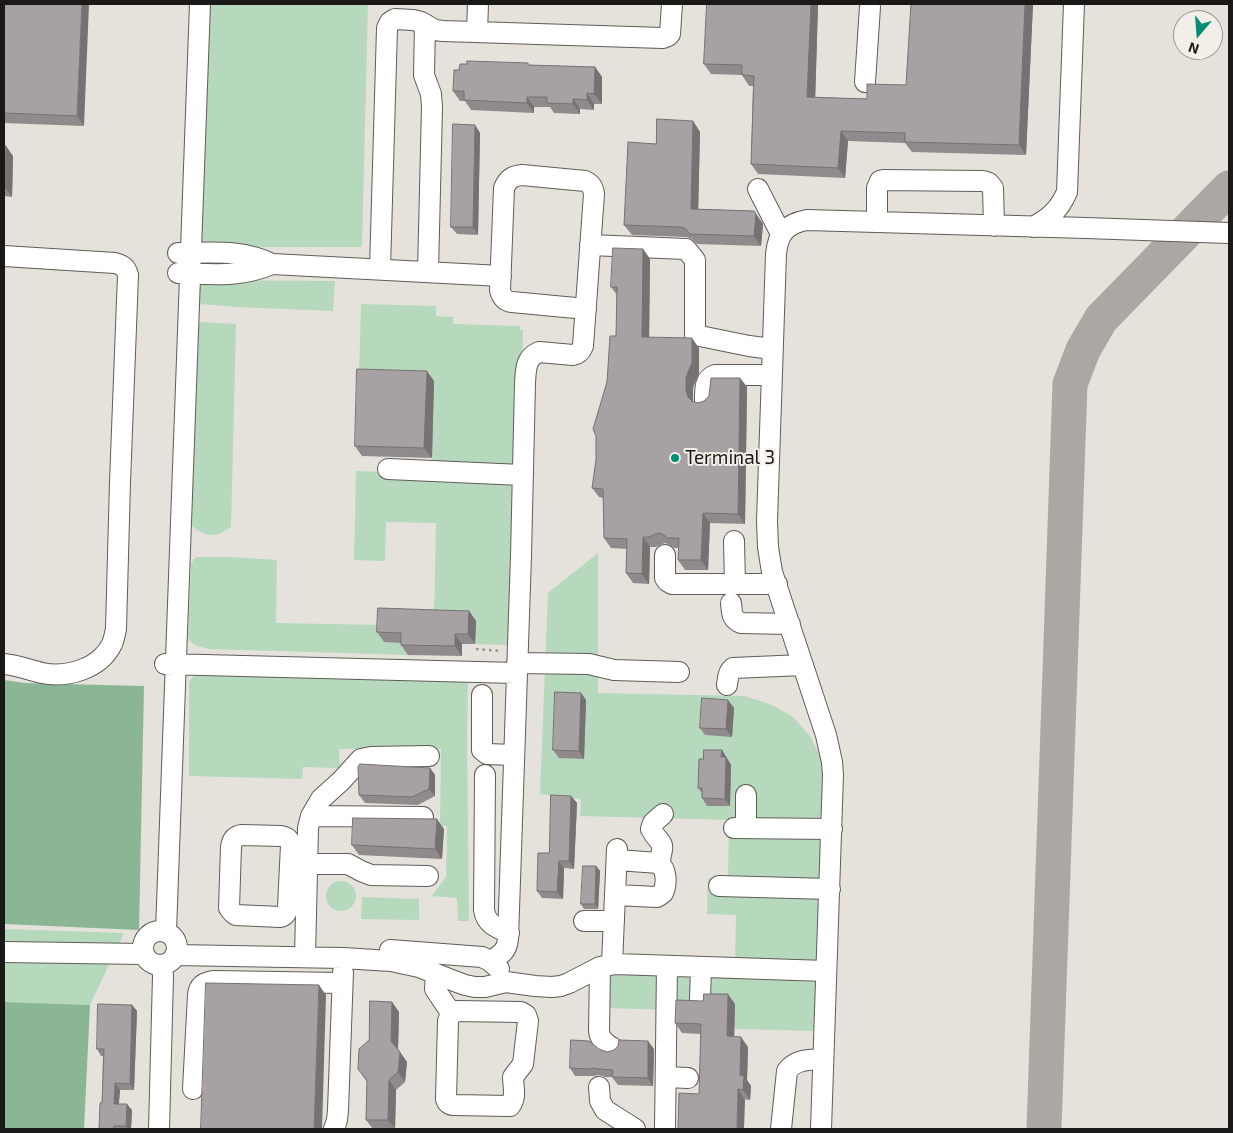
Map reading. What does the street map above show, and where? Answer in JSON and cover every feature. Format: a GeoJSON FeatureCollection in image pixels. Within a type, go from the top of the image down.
{"type":"FeatureCollection","features":[{"type":"Feature","properties":{"kind":"street"},"geometry":{"type":"LineString","coordinates":[[159,1129],[163,976],[160,946],[184,274],[187,4]]}},
{"type":"Feature","properties":{"kind":"street"},"geometry":{"type":"LineString","coordinates":[[184,253],[200,4]]}},
{"type":"Feature","properties":{"kind":"street"},"geometry":{"type":"LineString","coordinates":[[477,32],[478,4]]}},
{"type":"Feature","properties":{"kind":"street"},"geometry":{"type":"LineString","coordinates":[[380,270],[387,28],[390,22],[395,19],[413,20],[439,30],[666,38],[671,31],[672,4]]}},
{"type":"Feature","properties":{"kind":"street"},"geometry":{"type":"LineString","coordinates":[[1074,4],[1067,192],[1072,212],[1086,228]]}},
{"type":"Feature","properties":{"kind":"street"},"geometry":{"type":"LineString","coordinates":[[865,82],[871,5]]}},
{"type":"Feature","properties":{"kind":"street"},"geometry":{"type":"LineString","coordinates":[[425,24],[424,74],[431,94],[432,107],[428,272]]}},
{"type":"Feature","properties":{"kind":"street"},"geometry":{"type":"LineString","coordinates":[[490,961],[505,951],[508,933],[527,363],[534,354],[539,352],[573,355],[580,353],[583,346],[586,309],[594,194],[590,184],[580,180],[516,176],[510,178],[504,188],[501,295],[508,301],[586,309]]}},
{"type":"Feature","properties":{"kind":"street"},"geometry":{"type":"LineString","coordinates":[[877,222],[877,188],[880,181],[983,181],[989,183],[994,188],[994,226]]}},
{"type":"Feature","properties":{"kind":"street"},"geometry":{"type":"LineString","coordinates":[[758,189],[781,234]]}},
{"type":"Feature","properties":{"kind":"street"},"geometry":{"type":"LineString","coordinates":[[1033,227],[1054,213],[1062,203],[1067,192]]}},
{"type":"Feature","properties":{"kind":"street"},"geometry":{"type":"LineString","coordinates":[[821,1129],[834,788],[832,762],[826,735],[777,584],[766,534],[776,254],[781,234],[797,222],[807,220],[1229,233]]}},
{"type":"Feature","properties":{"kind":"street"},"geometry":{"type":"LineString","coordinates":[[590,245],[686,249],[695,260],[695,335],[772,349]]}},
{"type":"Feature","properties":{"kind":"street"},"geometry":{"type":"LineString","coordinates":[[184,253],[233,252],[272,264],[501,276]]}},
{"type":"Feature","properties":{"kind":"street"},"geometry":{"type":"LineString","coordinates":[[4,256],[115,263],[124,266],[128,275],[116,629],[111,645],[100,659],[84,670],[67,674],[44,673],[4,664]]}},
{"type":"Feature","properties":{"kind":"street"},"geometry":{"type":"LineString","coordinates":[[184,274],[243,273],[272,264]]}},
{"type":"Feature","properties":{"kind":"street"},"geometry":{"type":"LineString","coordinates":[[705,401],[706,385],[708,378],[711,376],[772,375]]}},
{"type":"Feature","properties":{"kind":"street"},"geometry":{"type":"LineString","coordinates":[[388,469],[522,475]]}},
{"type":"Feature","properties":{"kind":"street"},"geometry":{"type":"LineString","coordinates":[[734,541],[733,616],[735,620],[741,623],[790,624]]}},
{"type":"Feature","properties":{"kind":"street"},"geometry":{"type":"LineString","coordinates":[[664,555],[664,575],[670,583],[733,593],[777,584]]}},
{"type":"Feature","properties":{"kind":"street"},"geometry":{"type":"LineString","coordinates":[[171,664],[589,664],[614,670],[679,672]]}},
{"type":"Feature","properties":{"kind":"street"},"geometry":{"type":"LineString","coordinates":[[727,685],[728,674],[733,668],[803,665]]}},
{"type":"Feature","properties":{"kind":"street"},"geometry":{"type":"LineString","coordinates":[[482,695],[482,750],[486,754],[514,755]]}},
{"type":"Feature","properties":{"kind":"street"},"geometry":{"type":"LineString","coordinates":[[302,951],[308,864],[308,828],[315,807],[362,759],[370,757],[429,756]]}},
{"type":"Feature","properties":{"kind":"street"},"geometry":{"type":"LineString","coordinates":[[485,775],[484,910],[485,916],[492,925],[508,933]]}},
{"type":"Feature","properties":{"kind":"street"},"geometry":{"type":"LineString","coordinates":[[746,795],[740,828],[832,829]]}},
{"type":"Feature","properties":{"kind":"street"},"geometry":{"type":"LineString","coordinates":[[659,863],[663,844],[651,829],[653,823],[663,814]]}},
{"type":"Feature","properties":{"kind":"street"},"geometry":{"type":"LineString","coordinates":[[311,816],[423,817]]}},
{"type":"Feature","properties":{"kind":"street"},"geometry":{"type":"LineString","coordinates":[[283,916],[286,914],[288,907],[290,841],[285,836],[242,835],[235,837],[231,843],[229,905],[231,911],[240,915],[283,916],[290,920],[295,927],[302,951]]}},
{"type":"Feature","properties":{"kind":"street"},"geometry":{"type":"LineString","coordinates":[[613,1048],[604,1042],[598,1031],[614,921],[615,894],[617,855],[656,862],[664,868],[665,891],[660,896],[615,894]]}},
{"type":"Feature","properties":{"kind":"street"},"geometry":{"type":"LineString","coordinates":[[308,864],[348,864],[361,872],[371,875],[428,876]]}},
{"type":"Feature","properties":{"kind":"street"},"geometry":{"type":"LineString","coordinates":[[719,886],[830,889]]}},
{"type":"Feature","properties":{"kind":"street"},"geometry":{"type":"LineString","coordinates":[[584,921],[614,921]]}},
{"type":"Feature","properties":{"kind":"street"},"geometry":{"type":"LineString","coordinates":[[4,940],[343,953],[474,955],[482,957],[497,966],[506,982]]}},
{"type":"Feature","properties":{"kind":"street"},"geometry":{"type":"LineString","coordinates":[[4,952],[160,946]]}},
{"type":"Feature","properties":{"kind":"street"},"geometry":{"type":"LineString","coordinates":[[343,953],[419,967],[442,977],[475,987],[485,987],[506,982],[535,986],[561,986],[606,966],[826,971]]}},
{"type":"Feature","properties":{"kind":"street"},"geometry":{"type":"LineString","coordinates":[[334,1129],[337,1120],[343,953]]}},
{"type":"Feature","properties":{"kind":"street"},"geometry":{"type":"LineString","coordinates":[[665,1129],[667,966]]}},
{"type":"Feature","properties":{"kind":"street"},"geometry":{"type":"LineString","coordinates":[[700,999],[701,968]]}},
{"type":"Feature","properties":{"kind":"street"},"geometry":{"type":"LineString","coordinates":[[442,977],[448,1021],[447,1102],[451,1105],[510,1106],[513,1102],[515,1091],[513,1077],[523,1064],[528,1021],[526,1015],[521,1012],[456,1011],[446,1006]]}},
{"type":"Feature","properties":{"kind":"street"},"geometry":{"type":"LineString","coordinates":[[193,1089],[198,995],[202,984],[214,981],[342,984]]}},
{"type":"Feature","properties":{"kind":"street"},"geometry":{"type":"LineString","coordinates":[[781,1129],[787,1071],[790,1066],[796,1062],[823,1059]]}},
{"type":"Feature","properties":{"kind":"street"},"geometry":{"type":"LineString","coordinates":[[666,1076],[688,1078]]}},
{"type":"Feature","properties":{"kind":"street"},"geometry":{"type":"LineString","coordinates":[[599,1087],[600,1101],[604,1110],[635,1129]]}},
{"type":"Feature","properties":{"kind":"path"},"geometry":{"type":"LineString","coordinates":[[476,649],[517,663]]}},
{"type":"Feature","properties":{"kind":"green space"},"geometry":{"type":"Polygon","coordinates":[[[209,4],[368,4],[362,247],[200,247],[209,4]]]}},
{"type":"Feature","properties":{"kind":"green space"},"geometry":{"type":"Polygon","coordinates":[[[200,280],[335,281],[333,311],[200,304],[200,280]]]}},
{"type":"Feature","properties":{"kind":"green space"},"geometry":{"type":"Polygon","coordinates":[[[361,304],[436,306],[436,316],[453,317],[453,324],[520,326],[520,330],[523,330],[519,466],[432,464],[434,381],[359,379],[361,304]]]}},
{"type":"Feature","properties":{"kind":"green space"},"geometry":{"type":"Polygon","coordinates":[[[198,322],[236,324],[231,527],[215,535],[204,533],[191,525],[198,322]]]}},
{"type":"Feature","properties":{"kind":"green space"},"geometry":{"type":"Polygon","coordinates":[[[356,471],[478,475],[513,482],[508,645],[475,644],[475,621],[434,619],[436,523],[386,522],[385,561],[354,560],[356,471]]]}},
{"type":"Feature","properties":{"kind":"green space"},"geometry":{"type":"Polygon","coordinates":[[[598,553],[598,693],[745,696],[772,705],[793,717],[810,736],[822,760],[826,779],[817,1031],[735,1029],[735,1004],[711,1011],[602,1008],[604,963],[735,966],[736,915],[707,914],[708,878],[728,878],[729,820],[580,816],[581,799],[540,794],[548,593],[598,553]]]}},
{"type":"Feature","properties":{"kind":"green space"},"geometry":{"type":"Polygon","coordinates":[[[197,557],[277,560],[276,623],[384,625],[408,643],[408,655],[209,649],[197,646],[188,638],[191,564],[197,557]]]}},
{"type":"Feature","properties":{"kind":"green space"},"geometry":{"type":"Polygon","coordinates":[[[207,674],[468,680],[469,921],[458,921],[457,898],[432,896],[446,877],[447,826],[440,826],[441,749],[339,749],[340,768],[303,767],[302,779],[189,776],[189,683],[194,676],[207,674]]]}},
{"type":"Feature","properties":{"kind":"green space"},"geometry":{"type":"Polygon","coordinates":[[[4,680],[25,683],[144,686],[139,930],[4,924],[4,680]]]}},
{"type":"Feature","properties":{"kind":"green space"},"geometry":{"type":"Polygon","coordinates":[[[341,881],[352,885],[356,896],[352,907],[341,911],[330,907],[326,896],[330,885],[341,881]]]}},
{"type":"Feature","properties":{"kind":"green space"},"geometry":{"type":"Polygon","coordinates":[[[362,897],[419,899],[419,920],[361,919],[362,897]]]}},
{"type":"Feature","properties":{"kind":"green space"},"geometry":{"type":"Polygon","coordinates":[[[4,929],[124,933],[90,1005],[4,1002],[4,929]]]}},
{"type":"Feature","properties":{"kind":"green space"},"geometry":{"type":"Polygon","coordinates":[[[4,1002],[90,1005],[84,1129],[4,1129],[4,1002]]]}},
{"type":"Feature","properties":{"kind":"building"},"geometry":{"type":"Polygon","coordinates":[[[4,4],[82,4],[77,116],[4,113],[4,4]]]}},
{"type":"Feature","properties":{"kind":"building"},"geometry":{"type":"Polygon","coordinates":[[[707,4],[811,4],[807,97],[867,99],[867,84],[906,85],[911,4],[1025,4],[1019,145],[905,142],[905,133],[841,131],[838,168],[751,164],[754,76],[742,75],[742,65],[704,64],[707,4]]]}},
{"type":"Feature","properties":{"kind":"building"},"geometry":{"type":"Polygon","coordinates":[[[467,61],[595,67],[594,94],[587,93],[587,100],[573,99],[573,104],[547,103],[547,97],[527,97],[527,103],[464,100],[464,91],[453,91],[454,70],[459,70],[460,64],[467,64],[467,61]]]}},
{"type":"Feature","properties":{"kind":"building"},"geometry":{"type":"Polygon","coordinates":[[[657,119],[693,121],[691,209],[754,211],[756,214],[754,236],[690,234],[685,228],[680,227],[624,225],[628,142],[656,144],[657,119]]]}},
{"type":"Feature","properties":{"kind":"building"},"geometry":{"type":"Polygon","coordinates":[[[453,124],[475,125],[473,227],[451,227],[453,124]]]}},
{"type":"Feature","properties":{"kind":"building"},"geometry":{"type":"Polygon","coordinates":[[[4,146],[6,146],[5,187],[4,187],[4,146]]]}},
{"type":"Feature","properties":{"kind":"building","name":"Terminal 3"},"geometry":{"type":"Polygon","coordinates":[[[613,248],[643,249],[642,337],[692,338],[692,363],[686,378],[688,397],[698,403],[704,401],[709,396],[711,378],[740,378],[738,514],[703,513],[701,560],[678,560],[679,538],[667,538],[659,533],[643,537],[642,574],[626,573],[627,539],[604,538],[603,489],[592,488],[596,460],[596,436],[593,429],[607,382],[610,336],[616,336],[617,287],[611,287],[613,248]]]}},
{"type":"Feature","properties":{"kind":"building"},"geometry":{"type":"Polygon","coordinates":[[[357,369],[427,371],[424,448],[355,446],[357,369]]]}},
{"type":"Feature","properties":{"kind":"building"},"geometry":{"type":"Polygon","coordinates":[[[378,608],[469,611],[468,634],[455,634],[455,646],[401,645],[401,633],[377,632],[378,608]]]}},
{"type":"Feature","properties":{"kind":"building"},"geometry":{"type":"Polygon","coordinates":[[[555,692],[581,693],[579,751],[553,750],[555,692]]]}},
{"type":"Feature","properties":{"kind":"building"},"geometry":{"type":"Polygon","coordinates":[[[702,698],[728,700],[726,729],[700,728],[702,698]]]}},
{"type":"Feature","properties":{"kind":"building"},"geometry":{"type":"Polygon","coordinates":[[[704,750],[722,750],[721,757],[726,757],[725,799],[702,798],[702,788],[698,788],[699,759],[703,759],[704,750]]]}},
{"type":"Feature","properties":{"kind":"building"},"geometry":{"type":"Polygon","coordinates":[[[360,764],[430,768],[429,789],[412,797],[359,795],[358,767],[360,764]]]}},
{"type":"Feature","properties":{"kind":"building"},"geometry":{"type":"Polygon","coordinates":[[[551,795],[571,796],[569,861],[559,861],[557,892],[537,891],[538,853],[549,853],[551,795]]]}},
{"type":"Feature","properties":{"kind":"building"},"geometry":{"type":"Polygon","coordinates":[[[353,818],[437,819],[435,849],[352,845],[353,818]]]}},
{"type":"Feature","properties":{"kind":"building"},"geometry":{"type":"Polygon","coordinates":[[[583,866],[596,866],[595,904],[581,904],[583,866]]]}},
{"type":"Feature","properties":{"kind":"building"},"geometry":{"type":"Polygon","coordinates":[[[206,983],[319,985],[314,1129],[201,1129],[206,983]]]}},
{"type":"Feature","properties":{"kind":"building"},"geometry":{"type":"Polygon","coordinates":[[[704,994],[728,994],[727,1036],[741,1037],[740,1075],[744,1076],[743,1090],[738,1089],[737,1129],[678,1129],[679,1093],[699,1094],[701,1024],[675,1023],[676,1000],[703,1001],[704,994]]]}},
{"type":"Feature","properties":{"kind":"building"},"geometry":{"type":"Polygon","coordinates":[[[370,1001],[392,1002],[391,1041],[400,1052],[398,1072],[389,1080],[388,1120],[366,1120],[367,1080],[358,1069],[359,1049],[369,1040],[370,1001]]]}},
{"type":"Feature","properties":{"kind":"building"},"geometry":{"type":"Polygon","coordinates":[[[98,1004],[132,1005],[130,1084],[115,1083],[114,1104],[127,1104],[126,1126],[114,1126],[114,1129],[99,1129],[104,1049],[97,1049],[98,1004]]]}},
{"type":"Feature","properties":{"kind":"building"},"geometry":{"type":"Polygon","coordinates":[[[571,1040],[589,1041],[599,1049],[607,1052],[614,1050],[618,1046],[619,1040],[648,1041],[648,1078],[612,1077],[613,1070],[570,1068],[571,1040]]]}},
{"type":"Feature","properties":{"kind":"taxiway"},"geometry":{"type":"LineString","coordinates":[[1044,1129],[1070,384],[1083,350],[1101,319],[1229,188]]}},
{"type":"Feature","properties":{"kind":"place","name":"Terminal 3"},"geometry":{"type":"Point","coordinates":[675,458]}}]}
